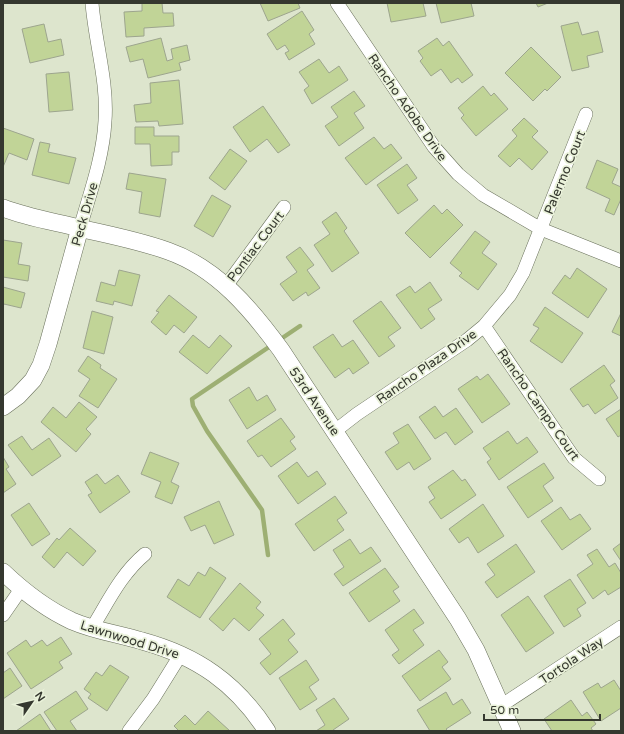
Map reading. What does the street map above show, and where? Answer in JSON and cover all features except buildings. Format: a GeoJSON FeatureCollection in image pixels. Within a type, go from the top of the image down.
{"type":"FeatureCollection","features":[{"type":"Feature","properties":{"kind":"street","name":"Peck Drive"},"geometry":{"type":"LineString","coordinates":[[3,406],[18,396],[33,380],[41,365],[101,154],[105,121],[102,72],[92,3]]}},
{"type":"Feature","properties":{"kind":"street","name":"Rancho Adobe Drive"},"geometry":{"type":"LineString","coordinates":[[337,3],[434,147],[458,174],[483,195],[541,229],[621,261]]}},
{"type":"Feature","properties":{"kind":"street","name":"Palermo Court"},"geometry":{"type":"LineString","coordinates":[[541,229],[586,114]]}},
{"type":"Feature","properties":{"kind":"street","name":"Pontiac Court"},"geometry":{"type":"LineString","coordinates":[[226,286],[284,207]]}},
{"type":"Feature","properties":{"kind":"street","name":"53rd Avenue"},"geometry":{"type":"LineString","coordinates":[[3,208],[33,218],[80,228],[169,251],[197,265],[226,286],[257,318],[281,350],[458,619],[476,650],[502,705],[512,731]]}},
{"type":"Feature","properties":{"kind":"street","name":"Rancho Plaza Drive"},"geometry":{"type":"LineString","coordinates":[[335,431],[357,414],[467,340],[484,326],[510,295],[523,273],[541,229]]}},
{"type":"Feature","properties":{"kind":"street","name":"Rancho Campo Court"},"geometry":{"type":"LineString","coordinates":[[484,326],[574,458],[599,479]]}},
{"type":"Feature","properties":{"kind":"street"},"geometry":{"type":"LineString","coordinates":[[92,628],[130,566],[145,554]]}},
{"type":"Feature","properties":{"kind":"street","name":"Lawnwood Drive"},"geometry":{"type":"LineString","coordinates":[[3,572],[21,588],[54,612],[92,628],[142,641],[182,654],[212,672],[226,683],[251,708],[267,731]]}},
{"type":"Feature","properties":{"kind":"street"},"geometry":{"type":"LineString","coordinates":[[3,615],[21,588]]}},
{"type":"Feature","properties":{"kind":"street","name":"Tortola Way"},"geometry":{"type":"LineString","coordinates":[[502,705],[621,627]]}},
{"type":"Feature","properties":{"kind":"street"},"geometry":{"type":"LineString","coordinates":[[129,731],[153,699],[182,654]]}},
{"type":"Feature","properties":{"kind":"waterway"},"geometry":{"type":"LineString","coordinates":[[268,555],[262,510],[207,431],[193,406],[192,399],[300,326]]}}]}
